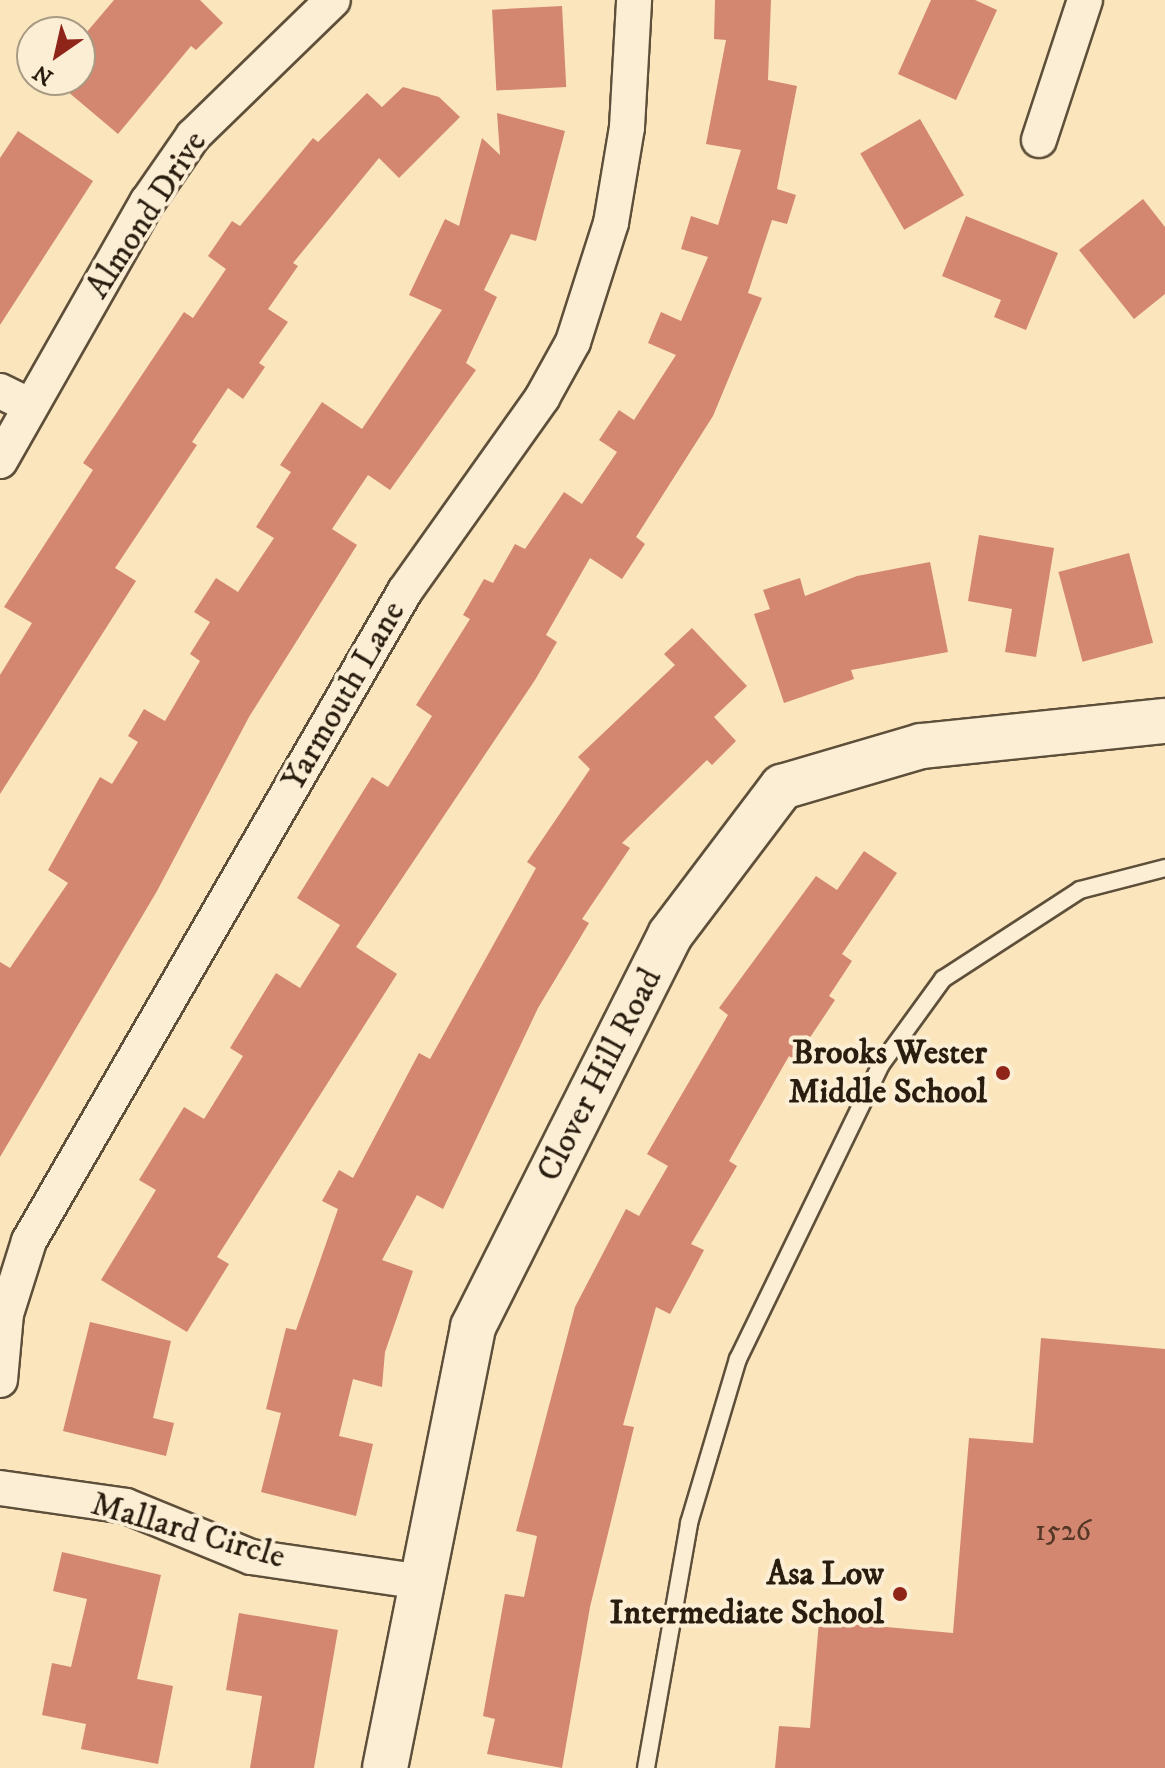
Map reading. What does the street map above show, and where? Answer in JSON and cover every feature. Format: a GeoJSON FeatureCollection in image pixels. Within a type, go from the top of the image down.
{"type":"FeatureCollection","features":[{"type":"Feature","properties":{"kind":"street","name":"Almond Drive"},"geometry":{"type":"LineString","coordinates":[[0,461],[193,136],[333,0]]}},
{"type":"Feature","properties":{"kind":"street","name":"Yarmouth Lane"},"geometry":{"type":"LineString","coordinates":[[0,1380],[6,1314],[29,1241],[405,591],[542,398],[573,342],[611,223],[627,127],[634,0]]}},
{"type":"Feature","properties":{"kind":"street"},"geometry":{"type":"LineString","coordinates":[[1039,140],[1085,0]]}},
{"type":"Feature","properties":{"kind":"street"},"geometry":{"type":"LineString","coordinates":[[0,391],[31,406]]}},
{"type":"Feature","properties":{"kind":"street","name":"Clover Hill Road"},"geometry":{"type":"LineString","coordinates":[[385,1768],[473,1327],[670,935],[782,787],[921,746],[1165,721]]}},
{"type":"Feature","properties":{"kind":"street","name":"Mallard Circle"},"geometry":{"type":"LineString","coordinates":[[0,1488],[126,1506],[251,1557],[423,1582]]}},
{"type":"Feature","properties":{"kind":"lane"},"geometry":{"type":"LineString","coordinates":[[646,1768],[689,1523],[738,1359],[882,1063],[943,979],[1080,890],[1165,868]]}},
{"type":"Feature","properties":{"kind":"building"},"geometry":{"type":"Polygon","coordinates":[[[114,0],[200,0],[223,23],[196,50],[191,46],[118,134],[73,96],[96,96],[96,21],[114,0]]]}},
{"type":"Feature","properties":{"kind":"building"},"geometry":{"type":"Polygon","coordinates":[[[715,0],[771,0],[768,80],[797,86],[777,189],[796,195],[787,224],[772,220],[748,293],[762,298],[713,416],[636,537],[645,544],[622,579],[590,558],[546,635],[557,642],[535,680],[356,947],[397,974],[217,1257],[229,1264],[187,1332],[101,1280],[156,1190],[139,1180],[184,1107],[204,1119],[243,1056],[230,1048],[276,973],[300,988],[340,925],[297,898],[372,777],[388,787],[432,716],[416,705],[470,619],[463,615],[484,579],[493,583],[515,544],[525,549],[564,492],[582,504],[617,452],[599,440],[619,410],[634,420],[676,355],[648,343],[661,312],[681,321],[708,257],[681,249],[691,216],[718,225],[741,150],[706,144],[726,40],[714,39],[715,0]]]}},
{"type":"Feature","properties":{"kind":"building"},"geometry":{"type":"Polygon","coordinates":[[[931,0],[975,0],[997,10],[956,100],[898,74],[931,0]]]}},
{"type":"Feature","properties":{"kind":"building"},"geometry":{"type":"Polygon","coordinates":[[[562,6],[566,87],[496,91],[492,10],[562,6]]]}},
{"type":"Feature","properties":{"kind":"building"},"geometry":{"type":"Polygon","coordinates":[[[403,87],[439,97],[460,117],[399,178],[379,158],[293,263],[298,266],[268,309],[288,322],[259,363],[265,367],[243,399],[228,388],[192,442],[197,445],[115,568],[136,581],[0,794],[0,675],[32,623],[4,607],[93,470],[83,463],[184,312],[193,318],[226,269],[208,256],[232,221],[240,226],[313,138],[318,142],[367,93],[382,107],[403,87]]]}},
{"type":"Feature","properties":{"kind":"building"},"geometry":{"type":"Polygon","coordinates":[[[497,113],[565,131],[536,241],[511,234],[484,290],[497,297],[466,363],[476,370],[390,490],[368,475],[332,529],[357,545],[249,717],[157,891],[0,1157],[0,962],[10,968],[68,883],[48,870],[100,777],[112,784],[138,742],[128,736],[144,709],[165,721],[200,661],[190,654],[210,622],[194,612],[216,578],[238,592],[274,538],[256,527],[291,472],[280,465],[322,402],[362,429],[442,310],[409,295],[445,219],[459,226],[482,138],[500,155],[497,113]]]}},
{"type":"Feature","properties":{"kind":"building"},"geometry":{"type":"Polygon","coordinates":[[[920,119],[964,195],[904,230],[860,154],[920,119]]]}},
{"type":"Feature","properties":{"kind":"building"},"geometry":{"type":"Polygon","coordinates":[[[18,131],[93,181],[0,325],[0,158],[18,131]]]}},
{"type":"Feature","properties":{"kind":"building"},"geometry":{"type":"Polygon","coordinates":[[[1143,199],[1165,227],[1165,294],[1134,319],[1079,250],[1143,199]]]}},
{"type":"Feature","properties":{"kind":"building"},"geometry":{"type":"Polygon","coordinates":[[[966,216],[1058,253],[1026,330],[994,317],[1001,300],[942,276],[966,216]]]}},
{"type":"Feature","properties":{"kind":"building"},"geometry":{"type":"Polygon","coordinates":[[[979,535],[1054,548],[1036,657],[1005,652],[1012,609],[968,601],[979,535]]]}},
{"type":"Feature","properties":{"kind":"building"},"geometry":{"type":"Polygon","coordinates":[[[1129,553],[1153,643],[1083,662],[1058,572],[1129,553]]]}},
{"type":"Feature","properties":{"kind":"building"},"geometry":{"type":"Polygon","coordinates":[[[930,562],[948,652],[851,670],[854,679],[784,703],[754,614],[770,609],[763,590],[800,578],[805,596],[857,576],[930,562]]]}},
{"type":"Feature","properties":{"kind":"building"},"geometry":{"type":"Polygon","coordinates":[[[692,628],[747,686],[714,717],[736,741],[712,765],[707,760],[622,843],[630,848],[582,919],[589,923],[538,1008],[443,1209],[417,1195],[382,1260],[413,1271],[385,1352],[382,1387],[353,1379],[339,1436],[373,1444],[356,1516],[261,1492],[281,1413],[266,1409],[286,1328],[296,1330],[338,1209],[322,1201],[339,1170],[353,1178],[419,1053],[430,1059],[536,868],[527,862],[590,769],[578,757],[675,665],[664,654],[692,628]]]}},
{"type":"Feature","properties":{"kind":"building"},"geometry":{"type":"Polygon","coordinates":[[[864,851],[897,873],[842,954],[852,961],[829,996],[835,1000],[795,1060],[789,1056],[729,1161],[737,1166],[691,1244],[704,1250],[670,1314],[656,1307],[623,1425],[634,1427],[590,1607],[562,1768],[487,1754],[495,1719],[483,1716],[505,1594],[524,1597],[537,1536],[516,1531],[575,1307],[626,1209],[639,1216],[668,1166],[647,1154],[728,1015],[719,1008],[816,876],[837,890],[864,851]]]}},
{"type":"Feature","properties":{"kind":"building"},"geometry":{"type":"Polygon","coordinates":[[[90,1322],[171,1341],[153,1418],[174,1423],[166,1456],[63,1431],[90,1322]]]}},
{"type":"Feature","properties":{"kind":"building","name":"Asa Low Intermediate School"},"geometry":{"type":"Polygon","coordinates":[[[1041,1338],[1165,1349],[1165,1768],[775,1768],[779,1726],[810,1728],[819,1621],[953,1633],[969,1438],[1033,1443],[1041,1338]]]}},
{"type":"Feature","properties":{"kind":"building"},"geometry":{"type":"Polygon","coordinates":[[[62,1552],[161,1575],[137,1679],[173,1686],[158,1764],[81,1749],[86,1724],[42,1715],[52,1663],[71,1667],[87,1599],[53,1591],[62,1552]]]}},
{"type":"Feature","properties":{"kind":"building"},"geometry":{"type":"Polygon","coordinates":[[[239,1613],[338,1630],[314,1768],[250,1768],[262,1696],[226,1690],[239,1613]]]}},
{"type":"Feature","properties":{"kind":"place","name":"Brooks Wester Middle School"},"geometry":{"type":"Point","coordinates":[1003,1073]}},
{"type":"Feature","properties":{"kind":"place","name":"Asa Low Intermediate School"},"geometry":{"type":"Point","coordinates":[900,1594]}}]}
